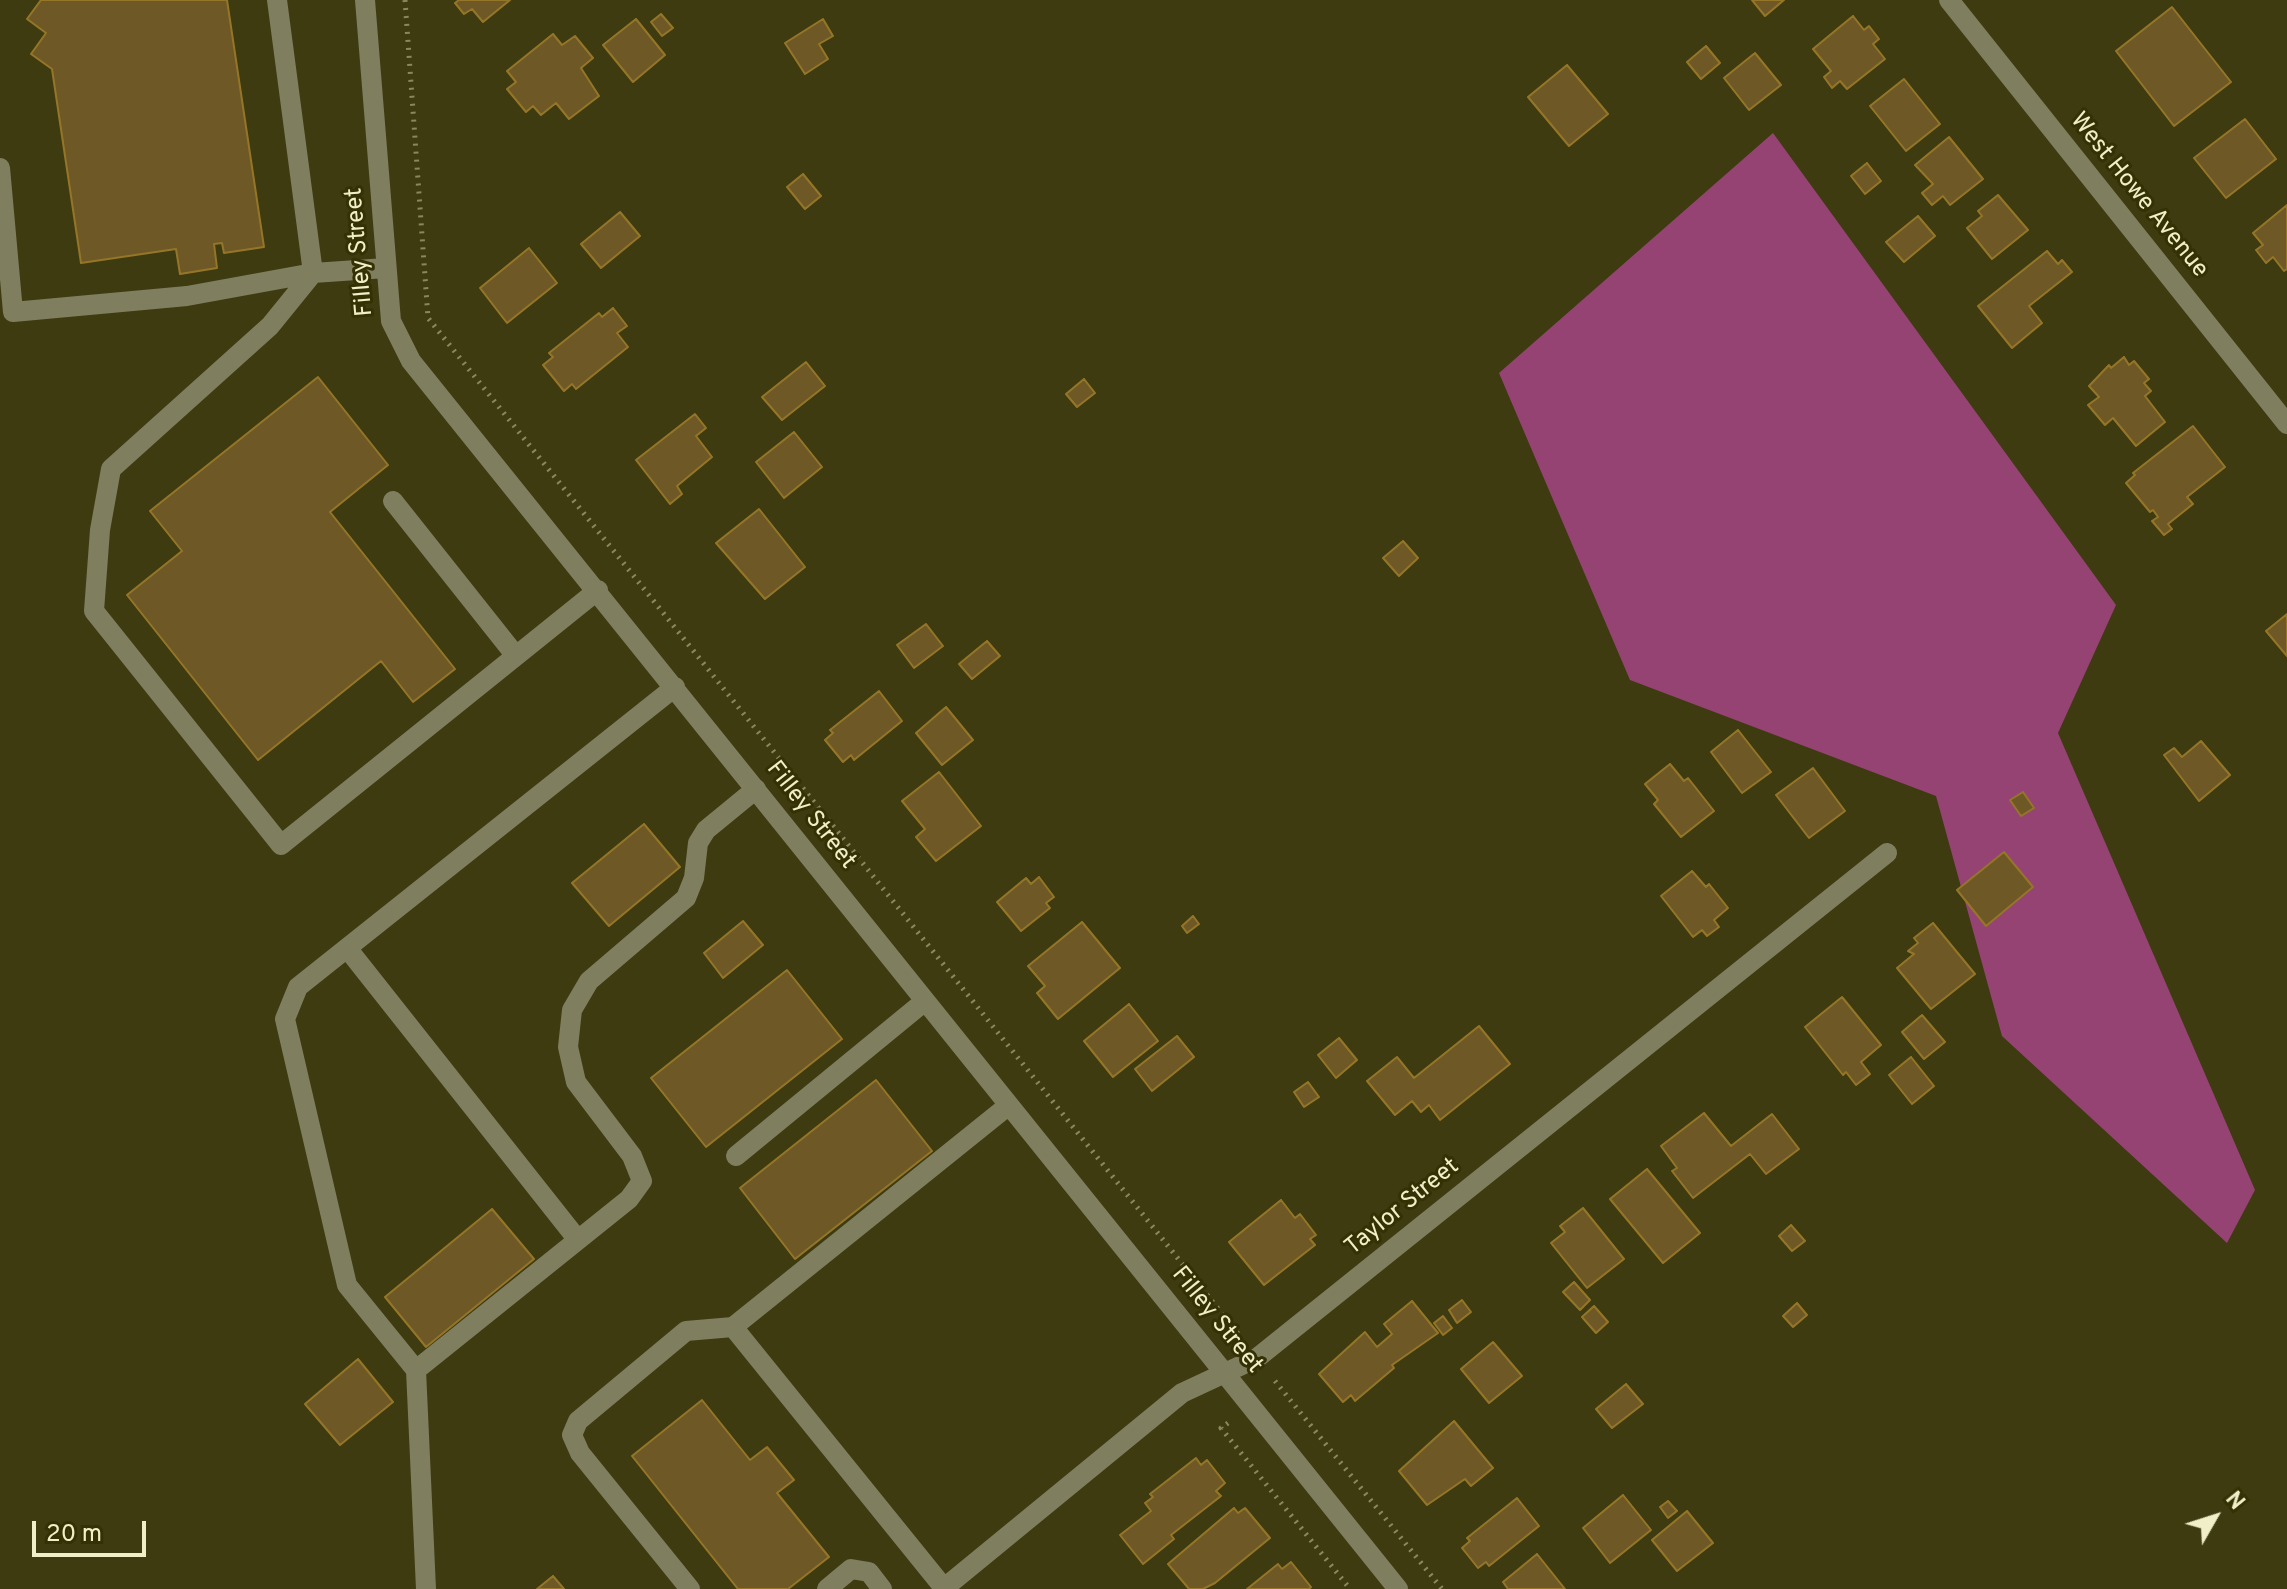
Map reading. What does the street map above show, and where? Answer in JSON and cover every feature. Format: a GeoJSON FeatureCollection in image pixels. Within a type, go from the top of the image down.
{"type":"FeatureCollection","features":[{"type":"Feature","properties":{"kind":"street"},"geometry":{"type":"LineString","coordinates":[[277,0],[313,273],[270,326],[111,469],[100,530],[94,611],[281,845],[598,590]]}},
{"type":"Feature","properties":{"kind":"street","name":"Filley Street"},"geometry":{"type":"LineString","coordinates":[[365,0],[391,321],[411,361],[1398,1589]]}},
{"type":"Feature","properties":{"kind":"street","name":"West Howe Avenue"},"geometry":{"type":"LineString","coordinates":[[1949,0],[2287,424]]}},
{"type":"Feature","properties":{"kind":"street"},"geometry":{"type":"LineString","coordinates":[[0,168],[13,312],[187,296],[313,273],[386,268]]}},
{"type":"Feature","properties":{"kind":"street"},"geometry":{"type":"LineString","coordinates":[[393,501],[516,656]]}},
{"type":"Feature","properties":{"kind":"street"},"geometry":{"type":"LineString","coordinates":[[426,1589],[416,1370],[347,1285],[285,1019],[298,987],[675,687]]}},
{"type":"Feature","properties":{"kind":"street"},"geometry":{"type":"LineString","coordinates":[[416,1370],[629,1199],[642,1181],[632,1156],[576,1082],[568,1047],[572,1010],[589,981],[686,898],[694,878],[698,843],[706,830],[756,789]]}},
{"type":"Feature","properties":{"kind":"street","name":"Taylor Street"},"geometry":{"type":"LineString","coordinates":[[944,1588],[1182,1393],[1257,1358],[1887,853]]}},
{"type":"Feature","properties":{"kind":"street"},"geometry":{"type":"LineString","coordinates":[[347,948],[578,1240]]}},
{"type":"Feature","properties":{"kind":"street"},"geometry":{"type":"LineString","coordinates":[[736,1156],[925,1001]]}},
{"type":"Feature","properties":{"kind":"street"},"geometry":{"type":"LineString","coordinates":[[690,1589],[580,1453],[572,1435],[578,1421],[686,1331],[733,1327],[1009,1105]]}},
{"type":"Feature","properties":{"kind":"street"},"geometry":{"type":"LineString","coordinates":[[733,1327],[944,1588]]}},
{"type":"Feature","properties":{"kind":"street"},"geometry":{"type":"LineString","coordinates":[[827,1589],[851,1569],[869,1572],[882,1589]]}},
{"type":"Feature","properties":{"kind":"path"},"geometry":{"type":"LineString","coordinates":[[405,0],[428,318],[1442,1589]]}},
{"type":"Feature","properties":{"kind":"shaded area"},"geometry":{"type":"Polygon","coordinates":[[[1773,133],[2116,605],[2058,733],[2255,1190],[2227,1243],[2002,1036],[1936,796],[1630,680],[1499,373],[1773,133]]]}},
{"type":"Feature","properties":{"kind":"building"},"geometry":{"type":"Polygon","coordinates":[[[41,0],[227,0],[264,247],[224,253],[222,243],[214,244],[217,268],[180,274],[176,249],[81,263],[52,69],[31,54],[46,33],[27,19],[41,0]]]}},
{"type":"Feature","properties":{"kind":"building"},"geometry":{"type":"Polygon","coordinates":[[[459,0],[510,0],[483,22],[472,9],[464,14],[455,3],[459,0]]]}},
{"type":"Feature","properties":{"kind":"building"},"geometry":{"type":"Polygon","coordinates":[[[1752,0],[1784,0],[1765,16],[1752,0]]]}},
{"type":"Feature","properties":{"kind":"building"},"geometry":{"type":"Polygon","coordinates":[[[2172,7],[2231,82],[2174,126],[2116,51],[2172,7]]]}},
{"type":"Feature","properties":{"kind":"building"},"geometry":{"type":"Polygon","coordinates":[[[661,14],[673,28],[662,36],[651,22],[661,14]]]}},
{"type":"Feature","properties":{"kind":"building"},"geometry":{"type":"Polygon","coordinates":[[[1853,16],[1864,30],[1869,26],[1879,39],[1873,44],[1885,59],[1847,89],[1840,81],[1832,88],[1824,77],[1831,71],[1813,49],[1853,16]]]}},
{"type":"Feature","properties":{"kind":"building"},"geometry":{"type":"Polygon","coordinates":[[[636,19],[665,55],[633,82],[603,45],[636,19]]]}},
{"type":"Feature","properties":{"kind":"building"},"geometry":{"type":"Polygon","coordinates":[[[823,19],[833,36],[819,44],[828,59],[805,74],[785,43],[823,19]]]}},
{"type":"Feature","properties":{"kind":"building"},"geometry":{"type":"Polygon","coordinates":[[[553,34],[562,45],[575,36],[593,58],[581,68],[599,96],[569,119],[556,103],[541,115],[533,106],[526,112],[507,89],[516,82],[507,71],[553,34]]]}},
{"type":"Feature","properties":{"kind":"building"},"geometry":{"type":"Polygon","coordinates":[[[1706,46],[1720,63],[1701,79],[1687,62],[1706,46]]]}},
{"type":"Feature","properties":{"kind":"building"},"geometry":{"type":"Polygon","coordinates":[[[1755,53],[1781,85],[1749,110],[1724,78],[1755,53]]]}},
{"type":"Feature","properties":{"kind":"building"},"geometry":{"type":"Polygon","coordinates":[[[1567,65],[1608,114],[1569,146],[1528,97],[1567,65]]]}},
{"type":"Feature","properties":{"kind":"building"},"geometry":{"type":"Polygon","coordinates":[[[1904,79],[1940,124],[1906,151],[1870,106],[1904,79]]]}},
{"type":"Feature","properties":{"kind":"building"},"geometry":{"type":"Polygon","coordinates":[[[2245,119],[2276,159],[2226,198],[2194,158],[2245,119]]]}},
{"type":"Feature","properties":{"kind":"building"},"geometry":{"type":"Polygon","coordinates":[[[1949,137],[1983,179],[1950,205],[1943,196],[1932,205],[1922,193],[1933,184],[1915,165],[1949,137]]]}},
{"type":"Feature","properties":{"kind":"building"},"geometry":{"type":"Polygon","coordinates":[[[1867,163],[1881,181],[1865,194],[1851,176],[1867,163]]]}},
{"type":"Feature","properties":{"kind":"building"},"geometry":{"type":"Polygon","coordinates":[[[803,174],[821,196],[805,209],[787,187],[803,174]]]}},
{"type":"Feature","properties":{"kind":"building"},"geometry":{"type":"Polygon","coordinates":[[[1998,195],[2028,230],[1992,259],[1967,228],[1982,216],[1978,211],[1998,195]]]}},
{"type":"Feature","properties":{"kind":"building"},"geometry":{"type":"Polygon","coordinates":[[[2287,205],[2287,269],[2284,271],[2273,257],[2266,263],[2256,250],[2263,245],[2253,233],[2287,205]]]}},
{"type":"Feature","properties":{"kind":"building"},"geometry":{"type":"Polygon","coordinates":[[[620,212],[640,236],[601,268],[581,244],[620,212]]]}},
{"type":"Feature","properties":{"kind":"building"},"geometry":{"type":"Polygon","coordinates":[[[1918,216],[1935,236],[1904,262],[1886,242],[1918,216]]]}},
{"type":"Feature","properties":{"kind":"building"},"geometry":{"type":"Polygon","coordinates":[[[529,248],[557,283],[507,323],[480,288],[529,248]]]}},
{"type":"Feature","properties":{"kind":"building"},"geometry":{"type":"Polygon","coordinates":[[[2047,251],[2058,264],[2062,260],[2072,272],[2029,306],[2042,323],[2012,348],[1978,306],[2047,251]]]}},
{"type":"Feature","properties":{"kind":"building"},"geometry":{"type":"Polygon","coordinates":[[[613,308],[627,326],[617,333],[628,347],[576,389],[572,384],[564,391],[543,365],[553,357],[549,353],[599,313],[602,317],[613,308]]]}},
{"type":"Feature","properties":{"kind":"building"},"geometry":{"type":"Polygon","coordinates":[[[2124,357],[2129,365],[2134,361],[2149,379],[2144,383],[2151,391],[2145,396],[2165,422],[2136,446],[2113,418],[2105,425],[2088,405],[2099,397],[2089,386],[2109,365],[2111,368],[2124,357]]]}},
{"type":"Feature","properties":{"kind":"building"},"geometry":{"type":"Polygon","coordinates":[[[806,362],[825,386],[782,420],[762,397],[806,362]]]}},
{"type":"Feature","properties":{"kind":"building"},"geometry":{"type":"Polygon","coordinates":[[[318,377],[388,465],[330,512],[455,669],[413,702],[381,661],[258,760],[127,595],[182,551],[150,511],[318,377]]]}},
{"type":"Feature","properties":{"kind":"building"},"geometry":{"type":"Polygon","coordinates":[[[1084,379],[1095,393],[1077,407],[1066,394],[1084,379]]]}},
{"type":"Feature","properties":{"kind":"building"},"geometry":{"type":"Polygon","coordinates":[[[695,414],[706,428],[696,436],[712,457],[677,486],[682,494],[670,504],[636,460],[695,414]]]}},
{"type":"Feature","properties":{"kind":"building"},"geometry":{"type":"Polygon","coordinates":[[[2193,426],[2225,467],[2187,497],[2193,504],[2168,524],[2172,529],[2164,535],[2152,521],[2158,517],[2153,510],[2150,512],[2126,483],[2135,475],[2133,473],[2193,426]]]}},
{"type":"Feature","properties":{"kind":"building"},"geometry":{"type":"Polygon","coordinates":[[[794,432],[822,467],[784,498],[756,462],[794,432]]]}},
{"type":"Feature","properties":{"kind":"building"},"geometry":{"type":"Polygon","coordinates":[[[759,509],[805,567],[765,599],[716,543],[759,509]]]}},
{"type":"Feature","properties":{"kind":"building"},"geometry":{"type":"Polygon","coordinates":[[[1403,541],[1418,558],[1399,576],[1383,558],[1403,541]]]}},
{"type":"Feature","properties":{"kind":"building"},"geometry":{"type":"Polygon","coordinates":[[[2287,614],[2287,656],[2266,631],[2287,614]]]}},
{"type":"Feature","properties":{"kind":"building"},"geometry":{"type":"Polygon","coordinates":[[[926,624],[943,646],[914,668],[897,645],[926,624]]]}},
{"type":"Feature","properties":{"kind":"building"},"geometry":{"type":"Polygon","coordinates":[[[987,641],[1000,656],[972,679],[959,664],[987,641]]]}},
{"type":"Feature","properties":{"kind":"building"},"geometry":{"type":"Polygon","coordinates":[[[879,691],[902,721],[854,760],[851,755],[843,762],[825,740],[833,733],[830,730],[879,691]]]}},
{"type":"Feature","properties":{"kind":"building"},"geometry":{"type":"Polygon","coordinates":[[[946,707],[973,740],[942,765],[916,733],[946,707]]]}},
{"type":"Feature","properties":{"kind":"building"},"geometry":{"type":"Polygon","coordinates":[[[1738,730],[1771,772],[1742,793],[1711,752],[1738,730]]]}},
{"type":"Feature","properties":{"kind":"building"},"geometry":{"type":"Polygon","coordinates":[[[2201,741],[2230,775],[2199,801],[2164,755],[2174,748],[2182,757],[2201,741]]]}},
{"type":"Feature","properties":{"kind":"building"},"geometry":{"type":"Polygon","coordinates":[[[1670,764],[1684,781],[1688,778],[1714,811],[1681,837],[1654,804],[1658,800],[1645,784],[1670,764]]]}},
{"type":"Feature","properties":{"kind":"building"},"geometry":{"type":"Polygon","coordinates":[[[1813,768],[1845,811],[1809,838],[1776,795],[1813,768]]]}},
{"type":"Feature","properties":{"kind":"building"},"geometry":{"type":"Polygon","coordinates":[[[939,772],[981,826],[936,861],[916,837],[925,829],[902,801],[939,772]]]}},
{"type":"Feature","properties":{"kind":"building"},"geometry":{"type":"Polygon","coordinates":[[[2023,792],[2034,808],[2021,816],[2010,800],[2023,792]]]}},
{"type":"Feature","properties":{"kind":"building"},"geometry":{"type":"Polygon","coordinates":[[[644,824],[680,867],[609,926],[572,883],[644,824]]]}},
{"type":"Feature","properties":{"kind":"building"},"geometry":{"type":"Polygon","coordinates":[[[2004,852],[2033,887],[1986,926],[1957,890],[2004,852]]]}},
{"type":"Feature","properties":{"kind":"building"},"geometry":{"type":"Polygon","coordinates":[[[1692,871],[1706,887],[1709,884],[1728,908],[1714,920],[1719,927],[1707,936],[1702,930],[1693,937],[1661,896],[1692,871]]]}},
{"type":"Feature","properties":{"kind":"building"},"geometry":{"type":"Polygon","coordinates":[[[1039,877],[1054,897],[1046,903],[1050,908],[1021,931],[997,902],[1026,878],[1031,884],[1039,877]]]}},
{"type":"Feature","properties":{"kind":"building"},"geometry":{"type":"Polygon","coordinates":[[[1193,916],[1199,924],[1187,933],[1182,926],[1193,916]]]}},
{"type":"Feature","properties":{"kind":"building"},"geometry":{"type":"Polygon","coordinates":[[[743,921],[763,945],[723,978],[704,953],[743,921]]]}},
{"type":"Feature","properties":{"kind":"building"},"geometry":{"type":"Polygon","coordinates":[[[1082,922],[1120,968],[1058,1019],[1037,993],[1045,986],[1028,966],[1082,922]]]}},
{"type":"Feature","properties":{"kind":"building"},"geometry":{"type":"Polygon","coordinates":[[[1933,923],[1975,974],[1931,1009],[1897,968],[1914,954],[1908,951],[1918,943],[1914,938],[1933,923]]]}},
{"type":"Feature","properties":{"kind":"building"},"geometry":{"type":"Polygon","coordinates":[[[787,970],[842,1039],[706,1147],[651,1078],[787,970]]]}},
{"type":"Feature","properties":{"kind":"building"},"geometry":{"type":"Polygon","coordinates":[[[1842,997],[1881,1045],[1861,1062],[1870,1074],[1856,1085],[1846,1072],[1843,1075],[1805,1027],[1842,997]]]}},
{"type":"Feature","properties":{"kind":"building"},"geometry":{"type":"Polygon","coordinates":[[[1129,1004],[1158,1041],[1113,1077],[1084,1041],[1129,1004]]]}},
{"type":"Feature","properties":{"kind":"building"},"geometry":{"type":"Polygon","coordinates":[[[1922,1015],[1945,1042],[1924,1059],[1902,1032],[1922,1015]]]}},
{"type":"Feature","properties":{"kind":"building"},"geometry":{"type":"Polygon","coordinates":[[[1479,1026],[1510,1064],[1440,1120],[1429,1105],[1421,1112],[1412,1101],[1395,1115],[1367,1081],[1397,1057],[1414,1078],[1479,1026]]]}},
{"type":"Feature","properties":{"kind":"building"},"geometry":{"type":"Polygon","coordinates":[[[1177,1036],[1194,1057],[1152,1091],[1135,1069],[1177,1036]]]}},
{"type":"Feature","properties":{"kind":"building"},"geometry":{"type":"Polygon","coordinates":[[[1339,1038],[1357,1060],[1336,1078],[1318,1055],[1339,1038]]]}},
{"type":"Feature","properties":{"kind":"building"},"geometry":{"type":"Polygon","coordinates":[[[1911,1057],[1934,1086],[1912,1104],[1889,1075],[1911,1057]]]}},
{"type":"Feature","properties":{"kind":"building"},"geometry":{"type":"Polygon","coordinates":[[[876,1080],[932,1151],[795,1259],[740,1188],[876,1080]]]}},
{"type":"Feature","properties":{"kind":"building"},"geometry":{"type":"Polygon","coordinates":[[[1308,1082],[1319,1097],[1304,1107],[1294,1092],[1308,1082]]]}},
{"type":"Feature","properties":{"kind":"building"},"geometry":{"type":"Polygon","coordinates":[[[1704,1113],[1731,1146],[1772,1114],[1799,1149],[1766,1174],[1750,1154],[1693,1198],[1672,1171],[1677,1168],[1661,1146],[1704,1113]]]}},
{"type":"Feature","properties":{"kind":"building"},"geometry":{"type":"Polygon","coordinates":[[[1647,1169],[1700,1233],[1663,1263],[1610,1199],[1647,1169]]]}},
{"type":"Feature","properties":{"kind":"building"},"geometry":{"type":"Polygon","coordinates":[[[1281,1200],[1295,1218],[1300,1214],[1316,1235],[1310,1239],[1315,1245],[1264,1285],[1229,1242],[1281,1200]]]}},
{"type":"Feature","properties":{"kind":"building"},"geometry":{"type":"Polygon","coordinates":[[[1583,1208],[1624,1259],[1587,1288],[1551,1243],[1565,1232],[1560,1226],[1583,1208]]]}},
{"type":"Feature","properties":{"kind":"building"},"geometry":{"type":"Polygon","coordinates":[[[492,1209],[534,1259],[426,1347],[385,1297],[492,1209]]]}},
{"type":"Feature","properties":{"kind":"building"},"geometry":{"type":"Polygon","coordinates":[[[1791,1225],[1805,1241],[1792,1251],[1779,1236],[1791,1225]]]}},
{"type":"Feature","properties":{"kind":"building"},"geometry":{"type":"Polygon","coordinates":[[[1574,1282],[1590,1300],[1580,1310],[1563,1292],[1574,1282]]]}},
{"type":"Feature","properties":{"kind":"building"},"geometry":{"type":"Polygon","coordinates":[[[1462,1300],[1471,1312],[1457,1323],[1449,1310],[1462,1300]]]}},
{"type":"Feature","properties":{"kind":"building"},"geometry":{"type":"Polygon","coordinates":[[[1412,1301],[1438,1333],[1392,1365],[1394,1368],[1355,1401],[1351,1395],[1343,1402],[1319,1374],[1365,1332],[1377,1347],[1392,1334],[1384,1324],[1412,1301]]]}},
{"type":"Feature","properties":{"kind":"building"},"geometry":{"type":"Polygon","coordinates":[[[1797,1303],[1807,1315],[1793,1327],[1783,1316],[1797,1303]]]}},
{"type":"Feature","properties":{"kind":"building"},"geometry":{"type":"Polygon","coordinates":[[[1594,1306],[1608,1322],[1596,1333],[1582,1317],[1594,1306]]]}},
{"type":"Feature","properties":{"kind":"building"},"geometry":{"type":"Polygon","coordinates":[[[1443,1316],[1452,1328],[1443,1335],[1434,1323],[1443,1316]]]}},
{"type":"Feature","properties":{"kind":"building"},"geometry":{"type":"Polygon","coordinates":[[[1493,1342],[1522,1376],[1489,1403],[1461,1369],[1493,1342]]]}},
{"type":"Feature","properties":{"kind":"building"},"geometry":{"type":"Polygon","coordinates":[[[358,1359],[393,1402],[340,1445],[305,1404],[358,1359]]]}},
{"type":"Feature","properties":{"kind":"building"},"geometry":{"type":"Polygon","coordinates":[[[1626,1384],[1643,1404],[1612,1428],[1596,1409],[1626,1384]]]}},
{"type":"Feature","properties":{"kind":"building"},"geometry":{"type":"Polygon","coordinates":[[[702,1400],[750,1460],[767,1447],[794,1480],[777,1493],[829,1557],[788,1589],[738,1589],[632,1456],[702,1400]]]}},
{"type":"Feature","properties":{"kind":"building"},"geometry":{"type":"Polygon","coordinates":[[[1454,1421],[1493,1468],[1471,1486],[1465,1479],[1427,1505],[1399,1471],[1454,1421]]]}},
{"type":"Feature","properties":{"kind":"building"},"geometry":{"type":"Polygon","coordinates":[[[1196,1458],[1201,1465],[1207,1460],[1225,1483],[1216,1491],[1221,1496],[1171,1535],[1174,1539],[1143,1564],[1120,1535],[1151,1511],[1145,1503],[1153,1497],[1150,1494],[1196,1458]]]}},
{"type":"Feature","properties":{"kind":"building"},"geometry":{"type":"Polygon","coordinates":[[[1623,1495],[1651,1530],[1610,1563],[1583,1528],[1623,1495]]]}},
{"type":"Feature","properties":{"kind":"building"},"geometry":{"type":"Polygon","coordinates":[[[1517,1498],[1539,1526],[1489,1566],[1486,1562],[1478,1568],[1462,1548],[1470,1541],[1467,1538],[1517,1498]]]}},
{"type":"Feature","properties":{"kind":"building"},"geometry":{"type":"Polygon","coordinates":[[[1668,1501],[1677,1511],[1668,1518],[1660,1507],[1668,1501]]]}},
{"type":"Feature","properties":{"kind":"building"},"geometry":{"type":"Polygon","coordinates":[[[1234,1508],[1238,1513],[1245,1508],[1270,1538],[1215,1583],[1203,1589],[1189,1589],[1168,1564],[1234,1508]]]}},
{"type":"Feature","properties":{"kind":"building"},"geometry":{"type":"Polygon","coordinates":[[[1687,1511],[1713,1543],[1677,1571],[1652,1540],[1687,1511]]]}},
{"type":"Feature","properties":{"kind":"building"},"geometry":{"type":"Polygon","coordinates":[[[1537,1554],[1565,1589],[1508,1589],[1503,1582],[1537,1554]]]}},
{"type":"Feature","properties":{"kind":"building"},"geometry":{"type":"Polygon","coordinates":[[[1291,1562],[1311,1587],[1309,1589],[1247,1589],[1278,1564],[1282,1569],[1291,1562]]]}},
{"type":"Feature","properties":{"kind":"building"},"geometry":{"type":"Polygon","coordinates":[[[553,1576],[564,1589],[537,1589],[553,1576]]]}}]}
